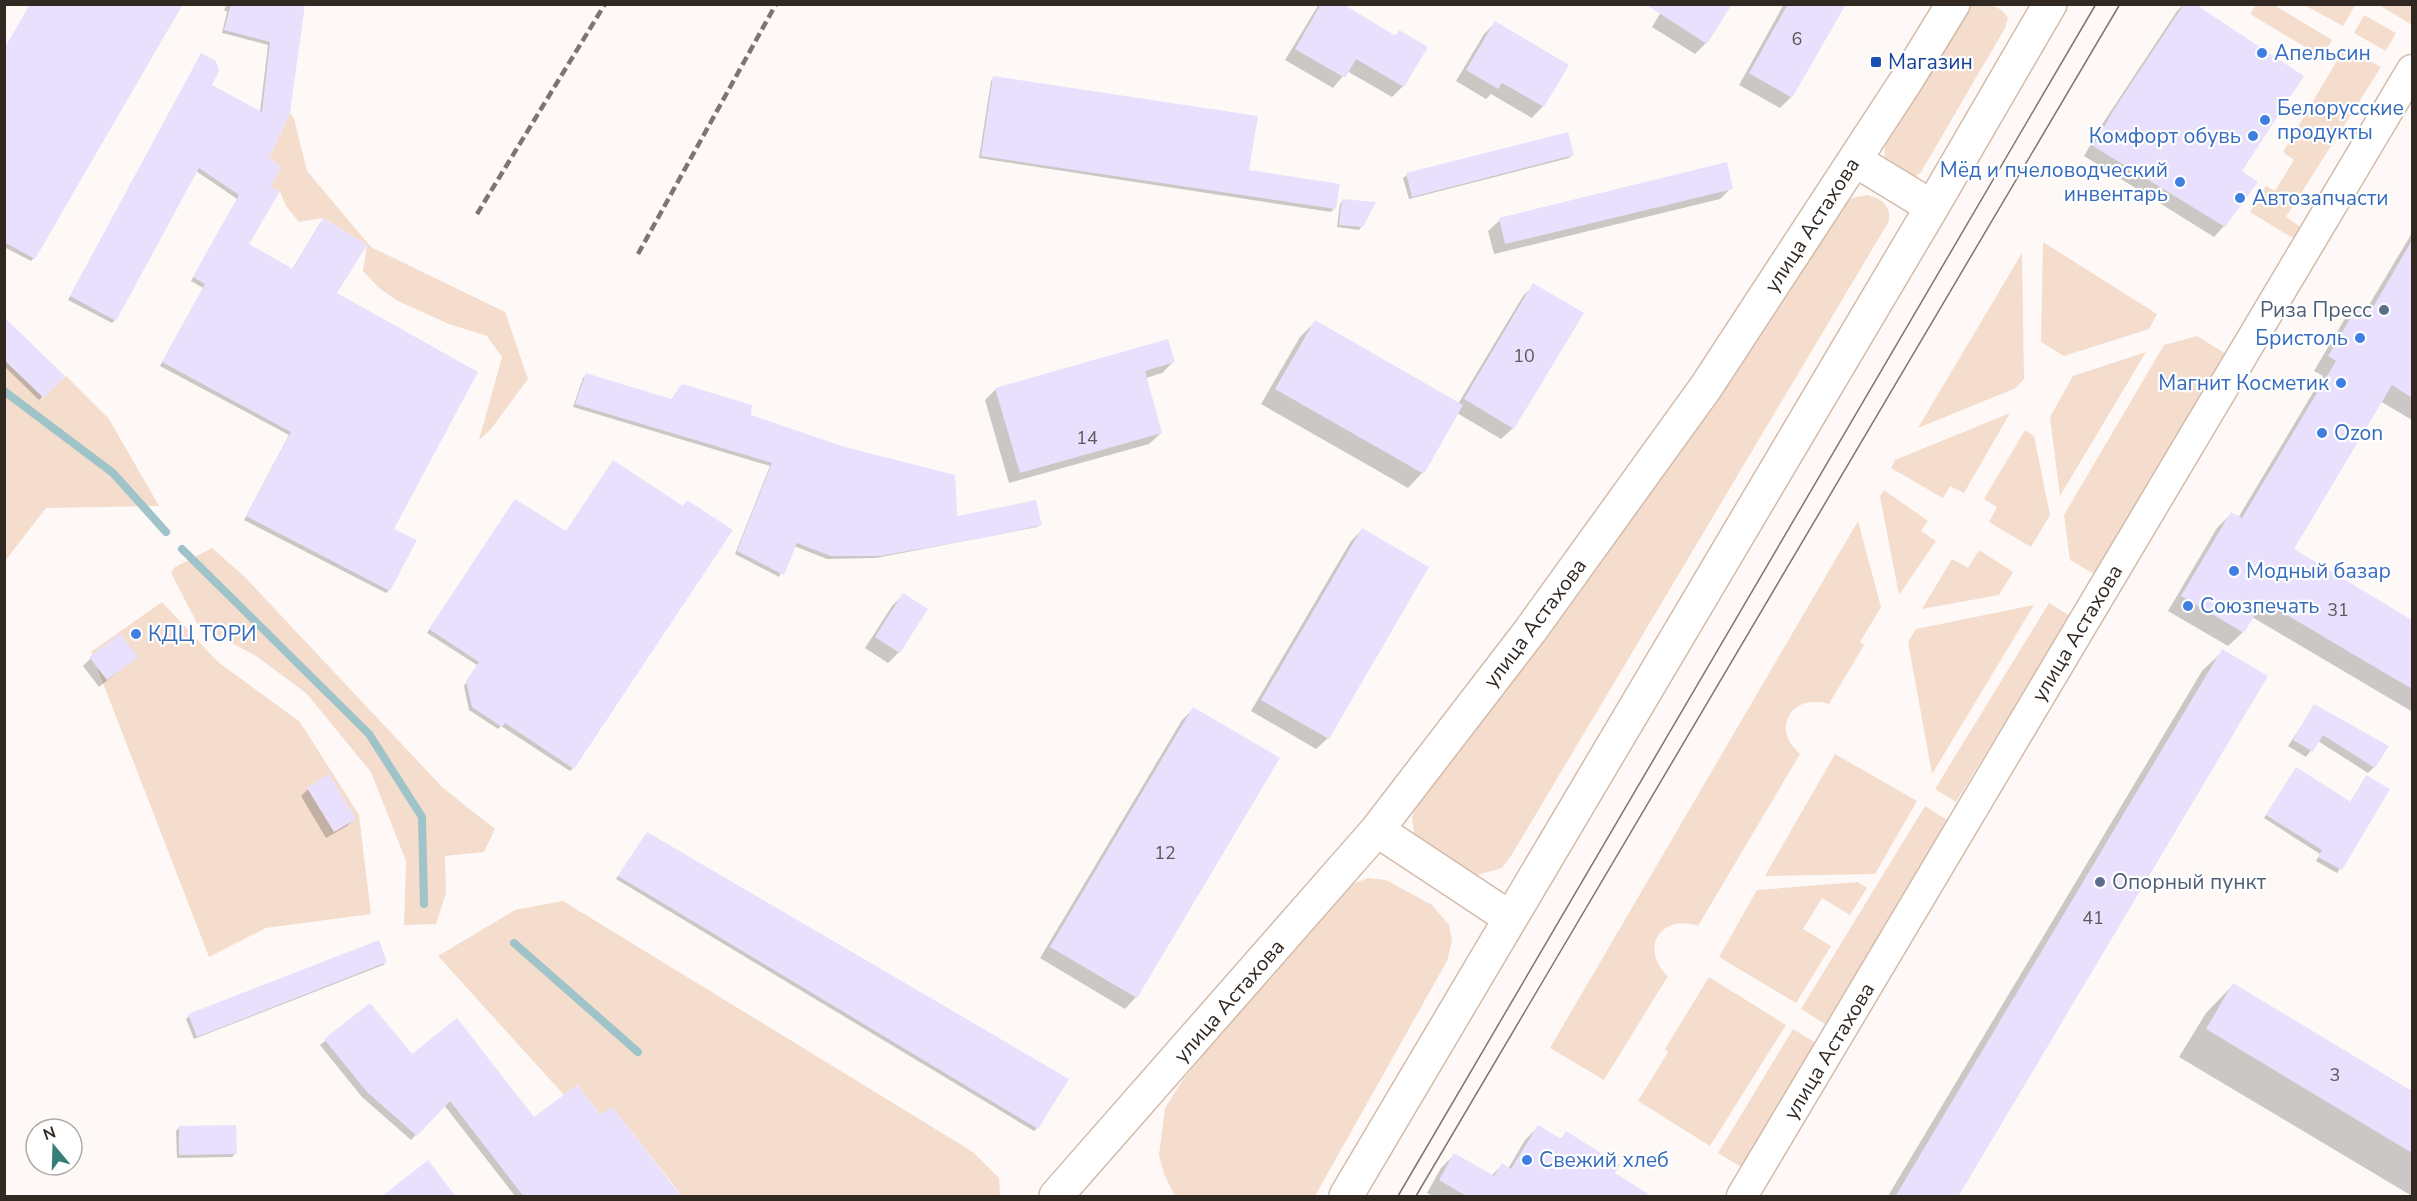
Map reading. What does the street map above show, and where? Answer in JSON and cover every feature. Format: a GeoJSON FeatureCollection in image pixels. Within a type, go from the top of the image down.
{"type":"FeatureCollection","features":[{"type":"Feature","properties":{"kind":"main road","name":"улица Астахова"},"geometry":{"type":"LineString","coordinates":[[1068,1193],[1377,830],[1530,631],[1706,387],[1855,160],[1953,4]]}},
{"type":"Feature","properties":{"kind":"main road"},"geometry":{"type":"LineString","coordinates":[[1346,1197],[1932,207],[2038,8]]}},
{"type":"Feature","properties":{"kind":"main road"},"geometry":{"type":"LineString","coordinates":[[1855,160],[1932,207]]}},
{"type":"Feature","properties":{"kind":"main road"},"geometry":{"type":"LineString","coordinates":[[1377,830],[1510,918]]}},
{"type":"Feature","properties":{"kind":"street","name":"улица Астахова"},"geometry":{"type":"LineString","coordinates":[[1742,1197],[2412,70]]}},
{"type":"Feature","properties":{"kind":"shaded area"},"geometry":{"type":"Polygon","coordinates":[[[1970,5],[1992,6],[2001,10],[2008,18],[2005,28],[1921,172],[1912,179],[1884,161],[1885,146],[1970,5]]]}},
{"type":"Feature","properties":{"kind":"shaded area"},"geometry":{"type":"Polygon","coordinates":[[[2256,5],[2274,5],[2332,40],[2322,57],[2250,14],[2256,5]]]}},
{"type":"Feature","properties":{"kind":"shaded area"},"geometry":{"type":"Polygon","coordinates":[[[2304,5],[2355,5],[2343,26],[2304,5]]]}},
{"type":"Feature","properties":{"kind":"shaded area"},"geometry":{"type":"Polygon","coordinates":[[[2379,5],[2412,5],[2412,25],[2379,5]]]}},
{"type":"Feature","properties":{"kind":"shaded area"},"geometry":{"type":"Polygon","coordinates":[[[2364,15],[2396,33],[2386,51],[2354,33],[2364,15]]]}},
{"type":"Feature","properties":{"kind":"shaded area"},"geometry":{"type":"Polygon","coordinates":[[[2345,47],[2381,67],[2286,217],[2302,228],[2297,236],[2291,237],[2250,212],[2266,186],[2275,191],[2294,160],[2283,152],[2345,47]]]}},
{"type":"Feature","properties":{"kind":"shaded area"},"geometry":{"type":"Polygon","coordinates":[[[290,113],[294,119],[307,171],[371,247],[505,312],[528,379],[491,429],[479,440],[502,357],[487,336],[449,324],[398,301],[379,288],[363,271],[367,245],[323,218],[299,222],[286,206],[280,192],[270,187],[281,167],[269,158],[290,113]]]}},
{"type":"Feature","properties":{"kind":"shaded area"},"geometry":{"type":"Polygon","coordinates":[[[1867,195],[1884,203],[1887,207],[1889,221],[1511,856],[1502,868],[1477,875],[1463,870],[1420,845],[1414,833],[1412,817],[1419,801],[1565,613],[1669,467],[1848,199],[1867,195]]]}},
{"type":"Feature","properties":{"kind":"shaded area"},"geometry":{"type":"Polygon","coordinates":[[[2043,242],[2157,314],[2149,329],[2064,356],[2041,342],[2043,242]]]}},
{"type":"Feature","properties":{"kind":"shaded area"},"geometry":{"type":"Polygon","coordinates":[[[2022,253],[2024,379],[2016,388],[1918,428],[2022,253]]]}},
{"type":"Feature","properties":{"kind":"shaded area"},"geometry":{"type":"Polygon","coordinates":[[[2197,336],[2226,354],[2096,575],[2070,560],[2064,515],[2164,345],[2197,336]]]}},
{"type":"Feature","properties":{"kind":"shaded area"},"geometry":{"type":"Polygon","coordinates":[[[2146,352],[2060,496],[2050,417],[2073,376],[2146,352]]]}},
{"type":"Feature","properties":{"kind":"shaded area"},"geometry":{"type":"Polygon","coordinates":[[[5,360],[43,398],[66,376],[109,419],[159,506],[46,508],[5,561],[5,360]]]}},
{"type":"Feature","properties":{"kind":"shaded area"},"geometry":{"type":"Polygon","coordinates":[[[2010,413],[1964,493],[1950,486],[1943,498],[1891,468],[1895,460],[2010,413]]]}},
{"type":"Feature","properties":{"kind":"shaded area"},"geometry":{"type":"Polygon","coordinates":[[[2025,430],[2034,436],[2050,515],[2031,547],[1989,522],[1997,507],[1984,499],[2025,430]]]}},
{"type":"Feature","properties":{"kind":"shaded area"},"geometry":{"type":"Polygon","coordinates":[[[1884,490],[1928,521],[1921,531],[1936,541],[1899,595],[1880,496],[1884,490]]]}},
{"type":"Feature","properties":{"kind":"shaded area"},"geometry":{"type":"Polygon","coordinates":[[[1858,521],[1881,607],[1860,642],[1864,645],[1829,704],[1805,703],[1789,715],[1786,724],[1787,734],[1791,744],[1800,754],[1698,926],[1685,923],[1673,925],[1664,929],[1658,936],[1655,955],[1659,966],[1668,976],[1604,1080],[1550,1048],[1858,521]]]}},
{"type":"Feature","properties":{"kind":"shaded area"},"geometry":{"type":"Polygon","coordinates":[[[212,548],[244,576],[443,788],[495,829],[484,852],[445,856],[446,893],[436,924],[404,925],[406,861],[371,772],[306,693],[256,656],[198,625],[171,573],[175,567],[212,548]]]}},
{"type":"Feature","properties":{"kind":"shaded area"},"geometry":{"type":"Polygon","coordinates":[[[1979,550],[2013,572],[1999,595],[1922,609],[1952,559],[1968,568],[1979,550]]]}},
{"type":"Feature","properties":{"kind":"shaded area"},"geometry":{"type":"Polygon","coordinates":[[[162,602],[218,662],[300,722],[359,815],[371,914],[266,928],[209,957],[91,652],[162,602]]]}},
{"type":"Feature","properties":{"kind":"shaded area"},"geometry":{"type":"Polygon","coordinates":[[[2049,603],[2070,616],[1956,802],[1935,789],[2049,603]]]}},
{"type":"Feature","properties":{"kind":"shaded area"},"geometry":{"type":"Polygon","coordinates":[[[2034,605],[1932,774],[1908,642],[1916,629],[2034,605]]]}},
{"type":"Feature","properties":{"kind":"shaded area"},"geometry":{"type":"Polygon","coordinates":[[[1835,754],[1917,801],[1875,874],[1765,876],[1835,754]]]}},
{"type":"Feature","properties":{"kind":"shaded area"},"geometry":{"type":"Polygon","coordinates":[[[1925,806],[1949,821],[1825,1024],[1801,1009],[1925,806]]]}},
{"type":"Feature","properties":{"kind":"shaded area"},"geometry":{"type":"Polygon","coordinates":[[[1368,878],[1386,880],[1432,905],[1449,925],[1452,941],[1447,961],[1315,1196],[1175,1196],[1164,1174],[1159,1155],[1165,1108],[1182,1081],[1288,952],[1348,886],[1368,878]]]}},
{"type":"Feature","properties":{"kind":"shaded area"},"geometry":{"type":"Polygon","coordinates":[[[1858,882],[1867,888],[1850,915],[1822,898],[1803,929],[1831,946],[1796,1003],[1719,957],[1757,890],[1858,882]]]}},
{"type":"Feature","properties":{"kind":"shaded area"},"geometry":{"type":"Polygon","coordinates":[[[563,901],[973,1152],[999,1178],[1000,1196],[682,1196],[612,1107],[601,1115],[577,1085],[564,1095],[438,956],[515,910],[563,901]]]}},
{"type":"Feature","properties":{"kind":"shaded area"},"geometry":{"type":"Polygon","coordinates":[[[1709,977],[1786,1025],[1710,1146],[1638,1101],[1668,1052],[1665,1049],[1709,977]]]}},
{"type":"Feature","properties":{"kind":"shaded area"},"geometry":{"type":"Polygon","coordinates":[[[1793,1029],[1816,1043],[1741,1167],[1718,1153],[1793,1029]]]}},
{"type":"Feature","properties":{"kind":"building"},"geometry":{"type":"Polygon","coordinates":[[[30,4],[183,4],[35,259],[4,242],[4,49],[30,4]]]}},
{"type":"Feature","properties":{"kind":"building"},"geometry":{"type":"Polygon","coordinates":[[[231,4],[305,4],[290,113],[269,158],[281,167],[270,187],[280,191],[249,244],[293,269],[323,218],[367,245],[337,293],[478,372],[394,529],[417,540],[390,591],[246,516],[291,432],[162,362],[205,284],[193,277],[239,195],[199,168],[116,321],[70,296],[201,53],[216,61],[219,71],[212,85],[262,112],[270,42],[224,30],[231,4]]]}},
{"type":"Feature","properties":{"kind":"building"},"geometry":{"type":"Polygon","coordinates":[[[1321,4],[1343,4],[1396,36],[1399,30],[1428,47],[1404,87],[1356,59],[1345,78],[1295,49],[1321,4]]]}},
{"type":"Feature","properties":{"kind":"building"},"geometry":{"type":"Polygon","coordinates":[[[1645,4],[1732,4],[1707,44],[1645,4]]]}},
{"type":"Feature","properties":{"kind":"building"},"geometry":{"type":"Polygon","coordinates":[[[1788,4],[1846,4],[1792,98],[1749,73],[1788,4]]]}},
{"type":"Feature","properties":{"kind":"building"},"geometry":{"type":"Polygon","coordinates":[[[2184,4],[2195,4],[2304,76],[2242,171],[2258,182],[2225,227],[2093,146],[2113,111],[2184,4]]]}},
{"type":"Feature","properties":{"kind":"building"},"geometry":{"type":"Polygon","coordinates":[[[1495,21],[1569,65],[1544,107],[1502,83],[1498,89],[1466,70],[1495,21]]]}},
{"type":"Feature","properties":{"kind":"building"},"geometry":{"type":"Polygon","coordinates":[[[993,76],[1258,116],[1249,170],[1340,184],[1336,209],[981,156],[993,76]]]}},
{"type":"Feature","properties":{"kind":"building"},"geometry":{"type":"Polygon","coordinates":[[[1568,132],[1574,155],[1412,197],[1406,173],[1568,132]]]}},
{"type":"Feature","properties":{"kind":"building"},"geometry":{"type":"Polygon","coordinates":[[[1727,162],[1733,189],[1505,244],[1499,218],[1727,162]]]}},
{"type":"Feature","properties":{"kind":"building"},"geometry":{"type":"Polygon","coordinates":[[[1342,199],[1376,202],[1363,227],[1339,225],[1342,199]]]}},
{"type":"Feature","properties":{"kind":"building"},"geometry":{"type":"Polygon","coordinates":[[[2412,240],[2412,398],[2392,385],[2294,549],[2412,620],[2412,689],[2263,601],[2244,633],[2181,596],[2231,512],[2242,518],[2336,361],[2328,356],[2359,304],[2371,311],[2412,240]]]}},
{"type":"Feature","properties":{"kind":"building"},"geometry":{"type":"Polygon","coordinates":[[[1533,283],[1584,313],[1514,429],[1464,399],[1533,283]]]}},
{"type":"Feature","properties":{"kind":"building"},"geometry":{"type":"Polygon","coordinates":[[[4,317],[65,376],[44,398],[4,360],[4,317]]]}},
{"type":"Feature","properties":{"kind":"building"},"geometry":{"type":"Polygon","coordinates":[[[1315,320],[1463,405],[1424,474],[1275,389],[1315,320]]]}},
{"type":"Feature","properties":{"kind":"building"},"geometry":{"type":"Polygon","coordinates":[[[1168,339],[1175,362],[1145,371],[1162,433],[1020,473],[995,388],[1168,339]]]}},
{"type":"Feature","properties":{"kind":"building"},"geometry":{"type":"Polygon","coordinates":[[[586,373],[671,399],[682,384],[752,405],[751,415],[845,447],[955,475],[957,516],[1036,500],[1042,525],[880,556],[831,556],[797,543],[784,575],[737,551],[772,463],[575,404],[586,373]]]}},
{"type":"Feature","properties":{"kind":"building"},"geometry":{"type":"Polygon","coordinates":[[[613,460],[683,506],[687,500],[733,530],[574,769],[505,723],[502,727],[472,707],[466,681],[479,662],[429,629],[515,499],[566,531],[613,460]]]}},
{"type":"Feature","properties":{"kind":"building"},"geometry":{"type":"Polygon","coordinates":[[[1362,528],[1429,567],[1329,739],[1261,700],[1362,528]]]}},
{"type":"Feature","properties":{"kind":"building"},"geometry":{"type":"Polygon","coordinates":[[[903,593],[928,609],[900,653],[875,637],[903,593]]]}},
{"type":"Feature","properties":{"kind":"building"},"geometry":{"type":"Polygon","coordinates":[[[120,634],[138,657],[107,680],[89,657],[120,634]]]}},
{"type":"Feature","properties":{"kind":"building"},"geometry":{"type":"Polygon","coordinates":[[[2222,649],[2268,676],[1958,1197],[1895,1197],[2222,649]]]}},
{"type":"Feature","properties":{"kind":"building"},"geometry":{"type":"Polygon","coordinates":[[[2314,704],[2389,746],[2375,768],[2323,735],[2313,752],[2293,740],[2314,704]]]}},
{"type":"Feature","properties":{"kind":"building"},"geometry":{"type":"Polygon","coordinates":[[[1193,707],[1280,758],[1137,998],[1050,947],[1193,707]]]}},
{"type":"Feature","properties":{"kind":"building"},"geometry":{"type":"Polygon","coordinates":[[[2296,767],[2351,802],[2366,775],[2390,789],[2342,870],[2318,857],[2322,850],[2266,815],[2296,767]]]}},
{"type":"Feature","properties":{"kind":"building"},"geometry":{"type":"Polygon","coordinates":[[[329,774],[356,819],[334,832],[307,788],[329,774]]]}},
{"type":"Feature","properties":{"kind":"building"},"geometry":{"type":"Polygon","coordinates":[[[647,832],[1069,1079],[1038,1129],[618,876],[647,832]]]}},
{"type":"Feature","properties":{"kind":"building"},"geometry":{"type":"Polygon","coordinates":[[[379,940],[387,962],[197,1037],[188,1014],[379,940]]]}},
{"type":"Feature","properties":{"kind":"building"},"geometry":{"type":"Polygon","coordinates":[[[2233,983],[2412,1091],[2412,1153],[2206,1029],[2233,983]]]}},
{"type":"Feature","properties":{"kind":"building"},"geometry":{"type":"Polygon","coordinates":[[[370,1003],[412,1054],[457,1018],[534,1117],[577,1085],[601,1115],[612,1107],[682,1197],[524,1197],[450,1101],[417,1136],[367,1092],[324,1039],[370,1003]]]}},
{"type":"Feature","properties":{"kind":"building"},"geometry":{"type":"Polygon","coordinates":[[[236,1125],[237,1154],[179,1155],[179,1126],[236,1125]]]}},
{"type":"Feature","properties":{"kind":"building"},"geometry":{"type":"Polygon","coordinates":[[[1538,1125],[1561,1139],[1566,1131],[1620,1165],[1615,1173],[1653,1197],[1468,1197],[1439,1180],[1454,1153],[1494,1176],[1502,1163],[1511,1169],[1538,1125]]]}},
{"type":"Feature","properties":{"kind":"building"},"geometry":{"type":"Polygon","coordinates":[[[428,1160],[456,1197],[381,1197],[428,1160]]]}},
{"type":"Feature","properties":{"kind":"waterway"},"geometry":{"type":"LineString","coordinates":[[4,391],[113,473],[166,532]]}},
{"type":"Feature","properties":{"kind":"waterway"},"geometry":{"type":"LineString","coordinates":[[182,549],[369,734],[422,817],[424,904]]}},
{"type":"Feature","properties":{"kind":"waterway"},"geometry":{"type":"LineString","coordinates":[[514,943],[638,1052]]}},
{"type":"Feature","properties":{"kind":"tram line"},"geometry":{"type":"LineString","coordinates":[[1398,1196],[2096,4]]}},
{"type":"Feature","properties":{"kind":"tram line"},"geometry":{"type":"LineString","coordinates":[[1416,1196],[2120,4]]}},
{"type":"Feature","properties":{"kind":"railway"},"geometry":{"type":"LineString","coordinates":[[477,214],[605,4]]}},
{"type":"Feature","properties":{"kind":"railway"},"geometry":{"type":"LineString","coordinates":[[638,254],[776,4]]}},
{"type":"Feature","properties":{"kind":"place","name":"Апельсин"},"geometry":{"type":"Point","coordinates":[2262,53]}},
{"type":"Feature","properties":{"kind":"place","name":"Магазин"},"geometry":{"type":"Point","coordinates":[1876,62]}},
{"type":"Feature","properties":{"kind":"place","name":"Белорусские продукты"},"geometry":{"type":"Point","coordinates":[2265,120]}},
{"type":"Feature","properties":{"kind":"place","name":"Комфорт обувь"},"geometry":{"type":"Point","coordinates":[2253,136]}},
{"type":"Feature","properties":{"kind":"place","name":"Мёд и пчеловодческий инвентарь"},"geometry":{"type":"Point","coordinates":[2180,182]}},
{"type":"Feature","properties":{"kind":"place","name":"Автозапчасти"},"geometry":{"type":"Point","coordinates":[2240,198]}},
{"type":"Feature","properties":{"kind":"place","name":"Риза Пресс"},"geometry":{"type":"Point","coordinates":[2384,310]}},
{"type":"Feature","properties":{"kind":"place","name":"Бристоль"},"geometry":{"type":"Point","coordinates":[2360,338]}},
{"type":"Feature","properties":{"kind":"place","name":"Магнит Косметик"},"geometry":{"type":"Point","coordinates":[2341,383]}},
{"type":"Feature","properties":{"kind":"place","name":"Ozon"},"geometry":{"type":"Point","coordinates":[2322,433]}},
{"type":"Feature","properties":{"kind":"place","name":"Модный базар"},"geometry":{"type":"Point","coordinates":[2234,571]}},
{"type":"Feature","properties":{"kind":"place","name":"Союзпечать"},"geometry":{"type":"Point","coordinates":[2188,606]}},
{"type":"Feature","properties":{"kind":"place","name":"КДЦ ТОРИ"},"geometry":{"type":"Point","coordinates":[136,634]}},
{"type":"Feature","properties":{"kind":"place","name":"Опорный пункт"},"geometry":{"type":"Point","coordinates":[2100,882]}},
{"type":"Feature","properties":{"kind":"place","name":"Свежий хлеб"},"geometry":{"type":"Point","coordinates":[1527,1160]}}]}
